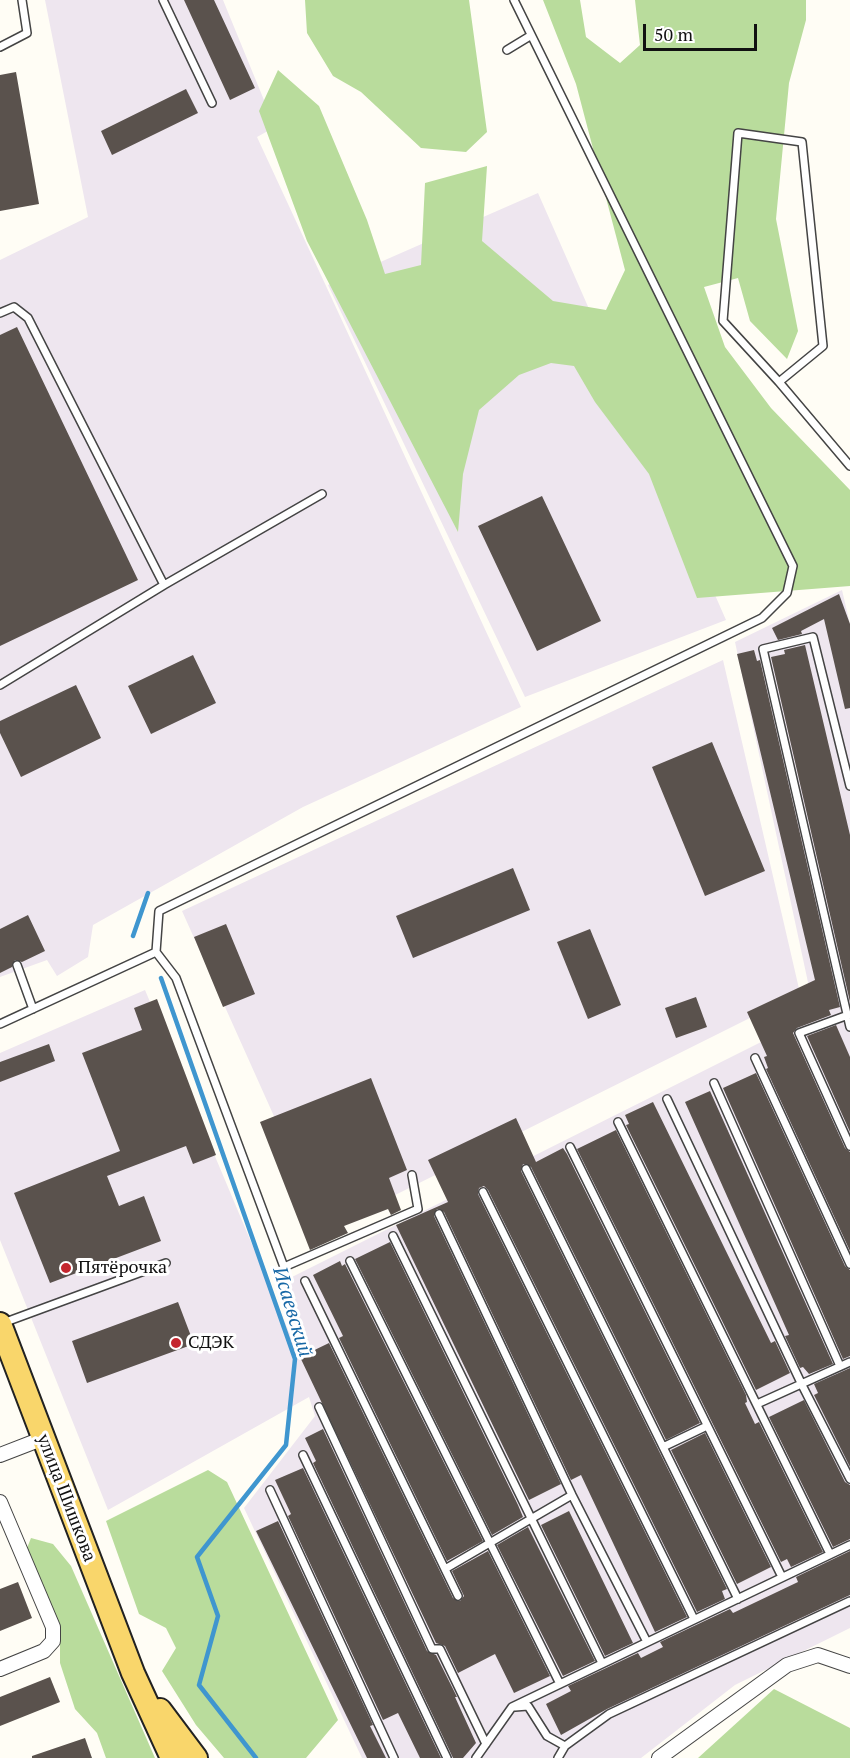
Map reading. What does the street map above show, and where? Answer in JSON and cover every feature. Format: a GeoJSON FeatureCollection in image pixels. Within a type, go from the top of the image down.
{"type":"FeatureCollection","features":[{"type":"Feature","properties":{"kind":"main road","name":"улица Шишкова"},"geometry":{"type":"LineString","coordinates":[[0,1324],[133,1673],[172,1758]]}},
{"type":"Feature","properties":{"kind":"main road","name":"улица Шишкова"},"geometry":{"type":"LineString","coordinates":[[133,1673],[196,1758]]}},
{"type":"Feature","properties":{"kind":"street"},"geometry":{"type":"LineString","coordinates":[[0,1455],[44,1438]]}},
{"type":"Feature","properties":{"kind":"street"},"geometry":{"type":"LineString","coordinates":[[0,1502],[53,1626],[53,1641],[44,1651],[0,1669]]}},
{"type":"Feature","properties":{"kind":"street"},"geometry":{"type":"LineString","coordinates":[[659,1758],[786,1665],[818,1655],[850,1666]]}},
{"type":"Feature","properties":{"kind":"lane"},"geometry":{"type":"LineString","coordinates":[[0,46],[27,33],[22,0]]}},
{"type":"Feature","properties":{"kind":"lane"},"geometry":{"type":"LineString","coordinates":[[163,0],[212,103]]}},
{"type":"Feature","properties":{"kind":"lane"},"geometry":{"type":"LineString","coordinates":[[412,1175],[418,1209],[284,1267],[176,978],[156,952],[159,911],[762,618],[787,593],[793,566],[514,0]]}},
{"type":"Feature","properties":{"kind":"lane"},"geometry":{"type":"LineString","coordinates":[[507,50],[530,36]]}},
{"type":"Feature","properties":{"kind":"lane"},"geometry":{"type":"LineString","coordinates":[[779,382],[823,346],[802,141],[738,133],[723,321],[779,382],[850,466]]}},
{"type":"Feature","properties":{"kind":"lane"},"geometry":{"type":"LineString","coordinates":[[0,313],[14,307],[28,318],[164,585]]}},
{"type":"Feature","properties":{"kind":"lane"},"geometry":{"type":"LineString","coordinates":[[0,685],[164,585],[322,494]]}},
{"type":"Feature","properties":{"kind":"lane"},"geometry":{"type":"LineString","coordinates":[[850,786],[813,637],[763,649],[850,1027]]}},
{"type":"Feature","properties":{"kind":"lane"},"geometry":{"type":"LineString","coordinates":[[0,1024],[156,952]]}},
{"type":"Feature","properties":{"kind":"lane"},"geometry":{"type":"LineString","coordinates":[[17,965],[33,1009]]}},
{"type":"Feature","properties":{"kind":"lane"},"geometry":{"type":"LineString","coordinates":[[848,1015],[799,1033],[850,1146]]}},
{"type":"Feature","properties":{"kind":"lane"},"geometry":{"type":"LineString","coordinates":[[755,1058],[850,1264]]}},
{"type":"Feature","properties":{"kind":"lane"},"geometry":{"type":"LineString","coordinates":[[714,1083],[840,1366]]}},
{"type":"Feature","properties":{"kind":"lane"},"geometry":{"type":"LineString","coordinates":[[667,1100],[802,1385],[850,1479]]}},
{"type":"Feature","properties":{"kind":"lane"},"geometry":{"type":"LineString","coordinates":[[618,1122],[830,1554]]}},
{"type":"Feature","properties":{"kind":"lane"},"geometry":{"type":"LineString","coordinates":[[570,1147],[782,1577]]}},
{"type":"Feature","properties":{"kind":"lane"},"geometry":{"type":"LineString","coordinates":[[526,1169],[738,1599]]}},
{"type":"Feature","properties":{"kind":"lane"},"geometry":{"type":"LineString","coordinates":[[483,1192],[694,1619]]}},
{"type":"Feature","properties":{"kind":"lane"},"geometry":{"type":"LineString","coordinates":[[439,1214],[572,1495],[647,1642]]}},
{"type":"Feature","properties":{"kind":"lane"},"geometry":{"type":"LineString","coordinates":[[393,1236],[602,1664]]}},
{"type":"Feature","properties":{"kind":"lane"},"geometry":{"type":"LineString","coordinates":[[350,1261],[560,1684]]}},
{"type":"Feature","properties":{"kind":"lane"},"geometry":{"type":"LineString","coordinates":[[0,1324],[166,1263]]}},
{"type":"Feature","properties":{"kind":"lane"},"geometry":{"type":"LineString","coordinates":[[305,1281],[458,1596]]}},
{"type":"Feature","properties":{"kind":"lane"},"geometry":{"type":"LineString","coordinates":[[757,1404],[850,1362]]}},
{"type":"Feature","properties":{"kind":"lane"},"geometry":{"type":"LineString","coordinates":[[319,1407],[432,1649],[440,1650],[486,1744]]}},
{"type":"Feature","properties":{"kind":"lane"},"geometry":{"type":"LineString","coordinates":[[663,1447],[707,1426]]}},
{"type":"Feature","properties":{"kind":"lane"},"geometry":{"type":"LineString","coordinates":[[303,1455],[447,1758]]}},
{"type":"Feature","properties":{"kind":"lane"},"geometry":{"type":"LineString","coordinates":[[270,1490],[394,1758]]}},
{"type":"Feature","properties":{"kind":"lane"},"geometry":{"type":"LineString","coordinates":[[445,1569],[572,1495]]}},
{"type":"Feature","properties":{"kind":"lane"},"geometry":{"type":"LineString","coordinates":[[476,1758],[512,1707],[850,1545]]}},
{"type":"Feature","properties":{"kind":"lane"},"geometry":{"type":"LineString","coordinates":[[558,1758],[565,1746],[609,1714],[850,1601]]}},
{"type":"Feature","properties":{"kind":"lane"},"geometry":{"type":"LineString","coordinates":[[512,1707],[528,1706],[547,1736],[565,1746]]}},
{"type":"Feature","properties":{"kind":"shaded area"},"geometry":{"type":"Polygon","coordinates":[[[45,0],[223,0],[275,127],[257,137],[521,707],[303,807],[93,925],[88,957],[57,976],[47,960],[0,977],[0,260],[88,217],[45,0]]]}},
{"type":"Feature","properties":{"kind":"shaded area"},"geometry":{"type":"Polygon","coordinates":[[[538,193],[726,620],[525,697],[328,285],[538,193]]]}},
{"type":"Feature","properties":{"kind":"shaded area"},"geometry":{"type":"Polygon","coordinates":[[[842,590],[850,624],[850,1628],[735,1685],[641,1758],[362,1758],[244,1508],[315,1416],[309,1397],[108,1510],[0,1240],[0,1053],[145,990],[294,1344],[278,1284],[815,1015],[735,642],[842,590]]]}},
{"type":"Feature","properties":{"kind":"shaded area"},"geometry":{"type":"Polygon","coordinates":[[[723,660],[800,993],[325,1230],[182,911],[723,660]]]}},
{"type":"Feature","properties":{"kind":"green space"},"geometry":{"type":"Polygon","coordinates":[[[305,0],[469,0],[487,132],[466,152],[421,148],[361,92],[333,76],[307,33],[305,0]]]}},
{"type":"Feature","properties":{"kind":"green space"},"geometry":{"type":"Polygon","coordinates":[[[543,0],[580,0],[586,37],[620,63],[640,45],[635,0],[806,0],[806,20],[789,83],[776,219],[798,331],[787,359],[750,321],[738,278],[704,287],[725,347],[771,408],[850,490],[850,586],[697,598],[649,474],[595,402],[574,366],[551,363],[519,375],[479,410],[463,474],[458,532],[307,241],[259,111],[278,70],[319,106],[367,220],[385,274],[421,265],[425,183],[487,166],[482,241],[553,301],[606,310],[625,270],[576,84],[543,0]]]}},
{"type":"Feature","properties":{"kind":"green space"},"geometry":{"type":"Polygon","coordinates":[[[208,1470],[227,1482],[338,1720],[306,1758],[224,1758],[196,1725],[162,1671],[176,1648],[166,1628],[139,1614],[106,1521],[208,1470]]]}},
{"type":"Feature","properties":{"kind":"green space"},"geometry":{"type":"Polygon","coordinates":[[[31,1538],[53,1544],[71,1566],[155,1758],[106,1758],[97,1733],[75,1709],[60,1663],[60,1643],[55,1626],[25,1553],[31,1538]]]}},
{"type":"Feature","properties":{"kind":"green space"},"geometry":{"type":"Polygon","coordinates":[[[774,1689],[850,1728],[850,1758],[698,1758],[774,1689]]]}},
{"type":"Feature","properties":{"kind":"building"},"geometry":{"type":"Polygon","coordinates":[[[184,0],[214,0],[255,88],[230,100],[184,0]]]}},
{"type":"Feature","properties":{"kind":"building"},"geometry":{"type":"Polygon","coordinates":[[[16,72],[39,204],[0,211],[0,75],[16,72]]]}},
{"type":"Feature","properties":{"kind":"building"},"geometry":{"type":"Polygon","coordinates":[[[186,89],[198,113],[112,155],[101,131],[186,89]]]}},
{"type":"Feature","properties":{"kind":"building"},"geometry":{"type":"Polygon","coordinates":[[[17,327],[138,580],[0,646],[0,335],[17,327]]]}},
{"type":"Feature","properties":{"kind":"building"},"geometry":{"type":"Polygon","coordinates":[[[542,496],[601,621],[537,651],[478,526],[542,496]]]}},
{"type":"Feature","properties":{"kind":"building"},"geometry":{"type":"Polygon","coordinates":[[[839,594],[850,624],[850,708],[845,709],[824,619],[801,631],[802,634],[778,640],[772,628],[839,594]]]}},
{"type":"Feature","properties":{"kind":"building"},"geometry":{"type":"Polygon","coordinates":[[[805,645],[850,835],[850,1002],[771,657],[785,654],[784,650],[805,645]]]}},
{"type":"Feature","properties":{"kind":"building"},"geometry":{"type":"Polygon","coordinates":[[[754,650],[757,661],[760,660],[840,1007],[829,1010],[831,1015],[797,1028],[793,1033],[845,1148],[850,1152],[850,1251],[766,1069],[768,1068],[764,1057],[767,1056],[747,1012],[815,980],[737,654],[754,650]]]}},
{"type":"Feature","properties":{"kind":"building"},"geometry":{"type":"Polygon","coordinates":[[[193,655],[216,703],[151,734],[128,686],[193,655]]]}},
{"type":"Feature","properties":{"kind":"building"},"geometry":{"type":"Polygon","coordinates":[[[76,685],[101,738],[21,777],[0,733],[0,721],[76,685]]]}},
{"type":"Feature","properties":{"kind":"building"},"geometry":{"type":"Polygon","coordinates":[[[712,742],[765,871],[705,896],[652,767],[712,742]]]}},
{"type":"Feature","properties":{"kind":"building"},"geometry":{"type":"Polygon","coordinates":[[[513,868],[530,910],[413,958],[396,916],[513,868]]]}},
{"type":"Feature","properties":{"kind":"building"},"geometry":{"type":"Polygon","coordinates":[[[28,915],[45,951],[22,962],[15,960],[12,967],[0,973],[0,929],[28,915]]]}},
{"type":"Feature","properties":{"kind":"building"},"geometry":{"type":"Polygon","coordinates":[[[226,924],[255,994],[223,1007],[194,937],[226,924]]]}},
{"type":"Feature","properties":{"kind":"building"},"geometry":{"type":"Polygon","coordinates":[[[590,929],[621,1005],[588,1019],[557,942],[590,929]]]}},
{"type":"Feature","properties":{"kind":"building"},"geometry":{"type":"Polygon","coordinates":[[[696,997],[707,1027],[676,1038],[665,1008],[696,997]]]}},
{"type":"Feature","properties":{"kind":"building"},"geometry":{"type":"Polygon","coordinates":[[[157,999],[216,1155],[193,1164],[186,1146],[107,1176],[119,1206],[144,1196],[161,1241],[50,1283],[14,1193],[120,1151],[82,1053],[142,1030],[134,1008],[157,999]]]}},
{"type":"Feature","properties":{"kind":"building"},"geometry":{"type":"Polygon","coordinates":[[[836,1025],[850,1057],[850,1132],[807,1036],[836,1025]]]}},
{"type":"Feature","properties":{"kind":"building"},"geometry":{"type":"Polygon","coordinates":[[[49,1044],[55,1061],[0,1082],[0,1062],[49,1044]]]}},
{"type":"Feature","properties":{"kind":"building"},"geometry":{"type":"Polygon","coordinates":[[[756,1073],[845,1266],[850,1270],[850,1356],[843,1359],[723,1088],[756,1073]]]}},
{"type":"Feature","properties":{"kind":"building"},"geometry":{"type":"Polygon","coordinates":[[[371,1078],[407,1170],[389,1178],[401,1210],[391,1215],[388,1209],[344,1226],[348,1233],[310,1250],[260,1122],[371,1078]]]}},
{"type":"Feature","properties":{"kind":"building"},"geometry":{"type":"Polygon","coordinates":[[[710,1091],[833,1364],[809,1374],[803,1367],[800,1368],[785,1336],[789,1335],[685,1102],[710,1091]]]}},
{"type":"Feature","properties":{"kind":"building"},"geometry":{"type":"Polygon","coordinates":[[[653,1102],[771,1343],[775,1341],[790,1373],[756,1390],[626,1125],[629,1124],[625,1115],[653,1102]]]}},
{"type":"Feature","properties":{"kind":"building"},"geometry":{"type":"Polygon","coordinates":[[[516,1118],[536,1162],[563,1148],[567,1154],[700,1423],[666,1440],[531,1167],[523,1164],[521,1171],[727,1589],[722,1591],[725,1599],[697,1612],[488,1190],[484,1186],[479,1188],[478,1194],[687,1617],[655,1632],[581,1475],[571,1480],[444,1212],[437,1209],[434,1216],[561,1484],[529,1500],[396,1225],[448,1202],[428,1160],[516,1118]]]}},
{"type":"Feature","properties":{"kind":"building"},"geometry":{"type":"Polygon","coordinates":[[[616,1130],[746,1395],[747,1402],[745,1403],[755,1424],[759,1422],[823,1552],[791,1567],[787,1559],[781,1562],[577,1149],[616,1130]]]}},
{"type":"Feature","properties":{"kind":"building"},"geometry":{"type":"Polygon","coordinates":[[[390,1242],[523,1517],[492,1535],[355,1259],[390,1242]]]}},
{"type":"Feature","properties":{"kind":"building"},"geometry":{"type":"Polygon","coordinates":[[[340,1261],[342,1266],[345,1264],[483,1541],[447,1561],[339,1338],[343,1336],[313,1275],[340,1261]]]}},
{"type":"Feature","properties":{"kind":"building"},"geometry":{"type":"Polygon","coordinates":[[[178,1302],[194,1344],[87,1383],[72,1341],[178,1302]]]}},
{"type":"Feature","properties":{"kind":"building"},"geometry":{"type":"Polygon","coordinates":[[[329,1343],[453,1598],[460,1601],[464,1596],[452,1571],[488,1551],[550,1676],[514,1693],[495,1654],[458,1673],[445,1646],[436,1643],[300,1357],[329,1343]]]}},
{"type":"Feature","properties":{"kind":"building"},"geometry":{"type":"Polygon","coordinates":[[[850,1368],[850,1467],[814,1395],[818,1393],[814,1384],[850,1368]]]}},
{"type":"Feature","properties":{"kind":"building"},"geometry":{"type":"Polygon","coordinates":[[[804,1400],[845,1482],[850,1485],[850,1539],[833,1547],[769,1417],[804,1400]]]}},
{"type":"Feature","properties":{"kind":"building"},"geometry":{"type":"Polygon","coordinates":[[[323,1429],[427,1651],[436,1655],[457,1697],[455,1697],[476,1743],[463,1758],[453,1758],[313,1463],[316,1461],[305,1438],[323,1429]]]}},
{"type":"Feature","properties":{"kind":"building"},"geometry":{"type":"Polygon","coordinates":[[[705,1433],[771,1567],[737,1584],[671,1450],[705,1433]]]}},
{"type":"Feature","properties":{"kind":"building"},"geometry":{"type":"Polygon","coordinates":[[[303,1468],[441,1758],[420,1758],[398,1713],[383,1720],[288,1516],[291,1514],[275,1480],[303,1468]]]}},
{"type":"Feature","properties":{"kind":"building"},"geometry":{"type":"Polygon","coordinates":[[[569,1511],[633,1643],[605,1656],[541,1525],[569,1511]]]}},
{"type":"Feature","properties":{"kind":"building"},"geometry":{"type":"Polygon","coordinates":[[[278,1521],[373,1725],[370,1726],[386,1758],[367,1758],[256,1531],[278,1521]]]}},
{"type":"Feature","properties":{"kind":"building"},"geometry":{"type":"Polygon","coordinates":[[[528,1527],[595,1661],[563,1676],[497,1545],[528,1527]]]}},
{"type":"Feature","properties":{"kind":"building"},"geometry":{"type":"Polygon","coordinates":[[[850,1551],[850,1595],[607,1709],[561,1735],[546,1704],[571,1691],[568,1686],[638,1653],[641,1658],[663,1647],[660,1642],[730,1609],[733,1613],[798,1582],[796,1577],[850,1551]]]}},
{"type":"Feature","properties":{"kind":"building"},"geometry":{"type":"Polygon","coordinates":[[[18,1582],[32,1618],[0,1631],[0,1589],[18,1582]]]}},
{"type":"Feature","properties":{"kind":"building"},"geometry":{"type":"Polygon","coordinates":[[[50,1677],[60,1702],[0,1726],[0,1697],[50,1677]]]}},
{"type":"Feature","properties":{"kind":"building"},"geometry":{"type":"Polygon","coordinates":[[[85,1738],[92,1758],[32,1758],[32,1756],[85,1738]]]}},
{"type":"Feature","properties":{"kind":"waterway","name":"Исаевский"},"geometry":{"type":"LineString","coordinates":[[133,936],[148,893]]}},
{"type":"Feature","properties":{"kind":"waterway","name":"Исаевский"},"geometry":{"type":"LineString","coordinates":[[161,978],[295,1359],[286,1445],[197,1557],[218,1616],[199,1685],[256,1758]]}},
{"type":"Feature","properties":{"kind":"place","name":"Пятёрочка"},"geometry":{"type":"Point","coordinates":[66,1268]}},
{"type":"Feature","properties":{"kind":"place","name":"СДЭК"},"geometry":{"type":"Point","coordinates":[176,1343]}}]}
